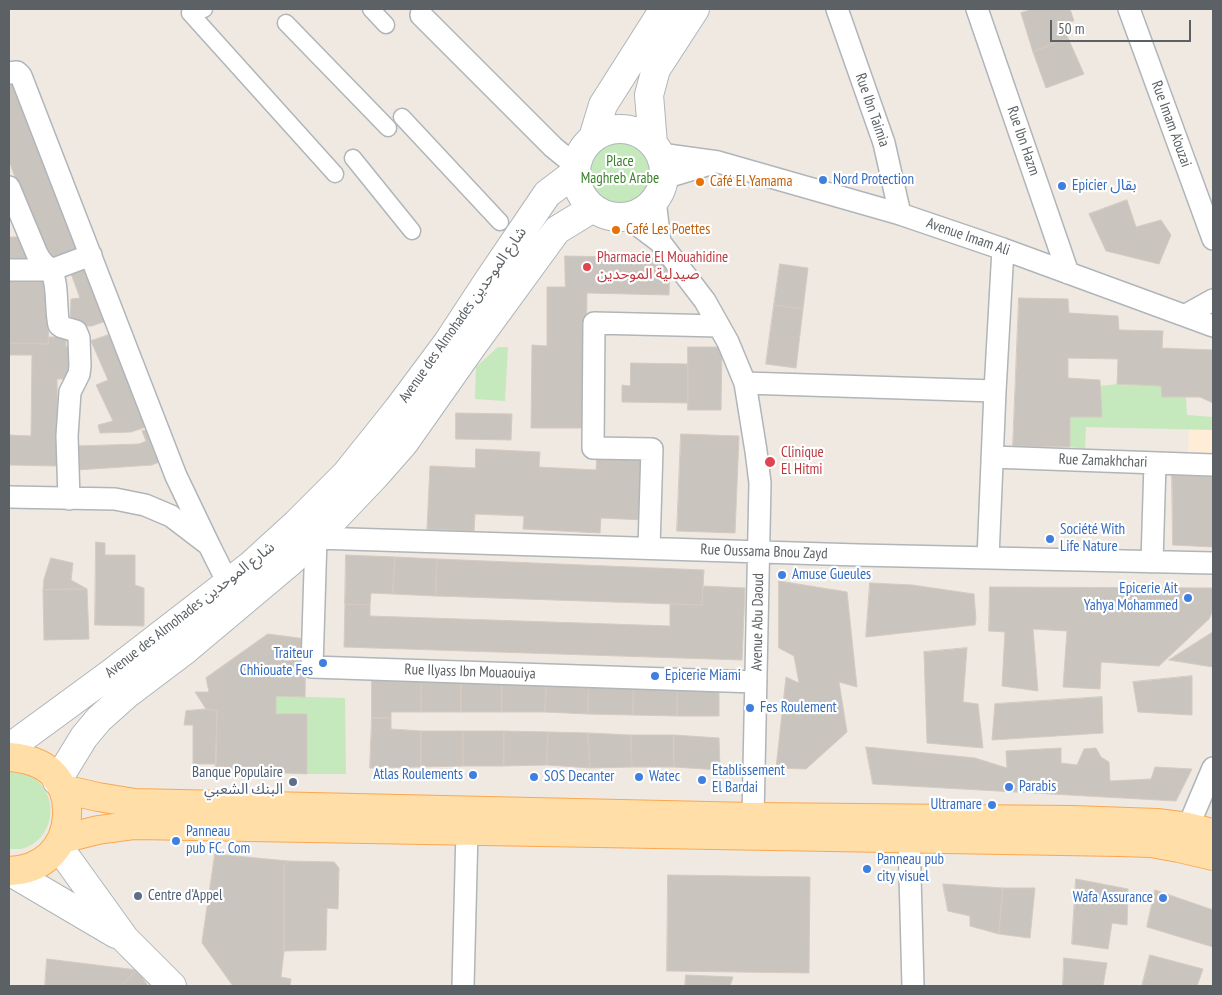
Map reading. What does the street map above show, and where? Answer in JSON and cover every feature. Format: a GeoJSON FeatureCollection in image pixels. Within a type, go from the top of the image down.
{"type":"FeatureCollection","features":[{"type":"Feature","properties":{"kind":"main road"},"geometry":{"type":"LineString","coordinates":[[9,757],[29,760],[51,772],[60,785],[68,808],[60,842],[45,859],[34,866],[9,871]]}},
{"type":"Feature","properties":{"kind":"main road"},"geometry":{"type":"LineString","coordinates":[[60,785],[98,797],[135,803],[753,817],[1072,820],[1157,823],[1200,830]]}},
{"type":"Feature","properties":{"kind":"main road"},"geometry":{"type":"LineString","coordinates":[[60,842],[98,830],[135,825],[909,839],[1067,840],[1151,843],[1213,856]]}},
{"type":"Feature","properties":{"kind":"street"},"geometry":{"type":"LineString","coordinates":[[204,9],[190,14],[335,174]]}},
{"type":"Feature","properties":{"kind":"street"},"geometry":{"type":"LineString","coordinates":[[371,9],[386,25]]}},
{"type":"Feature","properties":{"kind":"street"},"geometry":{"type":"LineString","coordinates":[[582,156],[605,132],[618,129],[631,130],[643,135],[658,169],[648,208],[638,214],[627,217],[603,214],[592,208],[583,198],[577,185],[582,156],[603,105],[664,9]]}},
{"type":"Feature","properties":{"kind":"street"},"geometry":{"type":"LineString","coordinates":[[660,242],[658,169],[649,95],[656,69],[695,9]]}},
{"type":"Feature","properties":{"kind":"street","name":"Rue Ibn Taimia"},"geometry":{"type":"LineString","coordinates":[[837,9],[884,143],[900,214]]}},
{"type":"Feature","properties":{"kind":"street","name":"Rue Ibn Hazm"},"geometry":{"type":"LineString","coordinates":[[977,9],[1068,273]]}},
{"type":"Feature","properties":{"kind":"street","name":"Rue Imam A'ouzai"},"geometry":{"type":"LineString","coordinates":[[1129,9],[1213,239]]}},
{"type":"Feature","properties":{"kind":"street"},"geometry":{"type":"LineString","coordinates":[[421,15],[553,147],[582,156]]}},
{"type":"Feature","properties":{"kind":"street"},"geometry":{"type":"LineString","coordinates":[[286,23],[388,128]]}},
{"type":"Feature","properties":{"kind":"street"},"geometry":{"type":"LineString","coordinates":[[9,74],[17,72],[21,76],[176,476],[228,583]]}},
{"type":"Feature","properties":{"kind":"street"},"geometry":{"type":"LineString","coordinates":[[402,116],[500,222]]}},
{"type":"Feature","properties":{"kind":"street","name":"Avenue des Almohades شارع الموحدين"},"geometry":{"type":"LineString","coordinates":[[9,748],[110,674],[251,565],[346,474],[448,342],[547,194],[582,156]]}},
{"type":"Feature","properties":{"kind":"street"},"geometry":{"type":"LineString","coordinates":[[354,158],[412,231]]}},
{"type":"Feature","properties":{"kind":"street","name":"Avenue Imam Ali"},"geometry":{"type":"LineString","coordinates":[[658,169],[718,162],[900,214],[1003,248],[1213,326]]}},
{"type":"Feature","properties":{"kind":"street"},"geometry":{"type":"LineString","coordinates":[[9,187],[15,217],[42,263],[50,270],[55,285],[56,316],[59,325],[76,331],[79,338],[81,352],[79,374],[70,392],[67,436],[69,499]]}},
{"type":"Feature","properties":{"kind":"street","name":"Avenue des Almohades شارع الموحدين"},"geometry":{"type":"LineString","coordinates":[[60,785],[84,738],[100,719],[127,694],[184,651],[290,562],[316,538],[375,476],[404,443],[473,345],[558,230],[592,208]]}},
{"type":"Feature","properties":{"kind":"street","name":"Avenue Abu Daoud"},"geometry":{"type":"LineString","coordinates":[[627,217],[660,242],[705,301],[728,342],[745,383],[760,483],[753,817]]}},
{"type":"Feature","properties":{"kind":"street"},"geometry":{"type":"LineString","coordinates":[[988,558],[1003,248]]}},
{"type":"Feature","properties":{"kind":"street"},"geometry":{"type":"LineString","coordinates":[[9,270],[50,270],[91,255]]}},
{"type":"Feature","properties":{"kind":"street"},"geometry":{"type":"LineString","coordinates":[[1186,315],[1213,300]]}},
{"type":"Feature","properties":{"kind":"street"},"geometry":{"type":"LineString","coordinates":[[649,548],[652,449],[592,448],[594,323],[719,326]]}},
{"type":"Feature","properties":{"kind":"street"},"geometry":{"type":"LineString","coordinates":[[745,383],[995,391]]}},
{"type":"Feature","properties":{"kind":"street","name":"Rue Zamakhchari"},"geometry":{"type":"LineString","coordinates":[[992,457],[1213,465]]}},
{"type":"Feature","properties":{"kind":"street"},"geometry":{"type":"LineString","coordinates":[[1152,562],[1155,463]]}},
{"type":"Feature","properties":{"kind":"street"},"geometry":{"type":"LineString","coordinates":[[9,497],[115,499],[145,505],[171,516],[209,545]]}},
{"type":"Feature","properties":{"kind":"street","name":"Rue Oussama Bnou Zayd"},"geometry":{"type":"LineString","coordinates":[[316,538],[759,552],[1213,563]]}},
{"type":"Feature","properties":{"kind":"street","name":"Rue Ilyass Ibn Mouaouiya"},"geometry":{"type":"LineString","coordinates":[[316,538],[312,667],[756,682]]}},
{"type":"Feature","properties":{"kind":"street"},"geometry":{"type":"LineString","coordinates":[[1200,830],[1213,768]]}},
{"type":"Feature","properties":{"kind":"street"},"geometry":{"type":"LineString","coordinates":[[463,986],[467,831]]}},
{"type":"Feature","properties":{"kind":"street"},"geometry":{"type":"LineString","coordinates":[[909,839],[913,986]]}},
{"type":"Feature","properties":{"kind":"street"},"geometry":{"type":"LineString","coordinates":[[60,842],[125,939],[172,986]]}},
{"type":"Feature","properties":{"kind":"street"},"geometry":{"type":"LineString","coordinates":[[9,871],[125,939]]}},
{"type":"Feature","properties":{"kind":"shaded area"},"geometry":{"type":"Polygon","coordinates":[[[1189,428],[1213,429],[1213,456],[1188,455],[1189,428]]]}},
{"type":"Feature","properties":{"kind":"green space","name":"Place Maghreb Arabe"},"geometry":{"type":"Polygon","coordinates":[[[620,138],[633,140],[643,148],[651,158],[653,171],[651,184],[643,194],[633,202],[620,204],[607,202],[597,194],[589,184],[587,171],[589,158],[597,148],[607,140],[620,138]]]}},
{"type":"Feature","properties":{"kind":"green space"},"geometry":{"type":"Polygon","coordinates":[[[498,347],[508,347],[505,401],[475,399],[476,367],[498,347]]]}},
{"type":"Feature","properties":{"kind":"green space"},"geometry":{"type":"Polygon","coordinates":[[[1117,384],[1161,386],[1186,397],[1187,415],[1213,417],[1213,430],[1086,427],[1085,449],[1070,447],[1070,417],[1100,386],[1117,384]]]}},
{"type":"Feature","properties":{"kind":"green space"},"geometry":{"type":"Polygon","coordinates":[[[276,696],[345,698],[346,774],[307,774],[307,714],[276,714],[276,696]]]}},
{"type":"Feature","properties":{"kind":"green space"},"geometry":{"type":"Polygon","coordinates":[[[9,772],[22,773],[35,779],[43,787],[48,797],[50,808],[50,818],[40,838],[32,845],[21,849],[9,849],[9,772]]]}},
{"type":"Feature","properties":{"kind":"building"},"geometry":{"type":"Polygon","coordinates":[[[1032,9],[1070,9],[1074,21],[1062,24],[1068,38],[1033,52],[1021,13],[1032,9]]]}},
{"type":"Feature","properties":{"kind":"building"},"geometry":{"type":"Polygon","coordinates":[[[1068,38],[1084,74],[1046,88],[1033,52],[1068,38]]]}},
{"type":"Feature","properties":{"kind":"building"},"geometry":{"type":"Polygon","coordinates":[[[20,81],[83,251],[47,264],[9,161],[9,85],[20,81]]]}},
{"type":"Feature","properties":{"kind":"building"},"geometry":{"type":"Polygon","coordinates":[[[1127,200],[1136,227],[1161,220],[1171,235],[1159,264],[1106,251],[1089,214],[1127,200]]]}},
{"type":"Feature","properties":{"kind":"building"},"geometry":{"type":"Polygon","coordinates":[[[9,237],[23,237],[36,264],[9,264],[9,237]]]}},
{"type":"Feature","properties":{"kind":"building"},"geometry":{"type":"Polygon","coordinates":[[[565,256],[670,258],[669,295],[587,293],[585,428],[531,428],[532,345],[547,346],[547,287],[565,287],[565,256]]]}},
{"type":"Feature","properties":{"kind":"building"},"geometry":{"type":"Polygon","coordinates":[[[90,264],[109,320],[92,326],[70,326],[71,299],[80,298],[69,268],[90,264]]]}},
{"type":"Feature","properties":{"kind":"building"},"geometry":{"type":"Polygon","coordinates":[[[780,264],[808,268],[803,309],[774,305],[780,264]]]}},
{"type":"Feature","properties":{"kind":"building"},"geometry":{"type":"Polygon","coordinates":[[[9,279],[51,280],[48,344],[9,343],[9,279]]]}},
{"type":"Feature","properties":{"kind":"building"},"geometry":{"type":"Polygon","coordinates":[[[1019,298],[1068,299],[1069,313],[1118,316],[1119,330],[1163,331],[1162,348],[1213,350],[1213,403],[1200,397],[1162,397],[1161,386],[1117,384],[1118,359],[1068,358],[1068,378],[1100,380],[1102,417],[1070,417],[1070,447],[1013,446],[1019,298]]]}},
{"type":"Feature","properties":{"kind":"building"},"geometry":{"type":"Polygon","coordinates":[[[774,305],[803,309],[796,368],[766,364],[774,305]]]}},
{"type":"Feature","properties":{"kind":"building"},"geometry":{"type":"Polygon","coordinates":[[[117,332],[149,426],[131,432],[100,433],[98,425],[113,421],[96,385],[108,380],[91,341],[117,332]]]}},
{"type":"Feature","properties":{"kind":"building"},"geometry":{"type":"Polygon","coordinates":[[[49,337],[66,337],[66,347],[73,347],[73,379],[57,379],[58,466],[9,465],[9,435],[31,436],[32,355],[9,355],[9,343],[48,344],[49,337]]]}},
{"type":"Feature","properties":{"kind":"building"},"geometry":{"type":"Polygon","coordinates":[[[688,347],[722,347],[721,410],[688,410],[688,347]]]}},
{"type":"Feature","properties":{"kind":"building"},"geometry":{"type":"Polygon","coordinates":[[[631,363],[688,364],[688,403],[622,402],[622,385],[630,386],[631,363]]]}},
{"type":"Feature","properties":{"kind":"building"},"geometry":{"type":"Polygon","coordinates":[[[456,413],[512,414],[511,440],[456,439],[456,413]]]}},
{"type":"Feature","properties":{"kind":"building"},"geometry":{"type":"Polygon","coordinates":[[[151,430],[164,460],[152,465],[77,470],[76,446],[139,444],[146,441],[142,431],[151,430]]]}},
{"type":"Feature","properties":{"kind":"building"},"geometry":{"type":"Polygon","coordinates":[[[681,434],[739,436],[735,533],[677,531],[681,434]]]}},
{"type":"Feature","properties":{"kind":"building"},"geometry":{"type":"Polygon","coordinates":[[[476,449],[540,452],[539,467],[596,470],[597,454],[647,456],[644,520],[601,518],[600,533],[523,529],[524,516],[475,514],[474,531],[427,529],[430,466],[475,468],[476,449]]]}},
{"type":"Feature","properties":{"kind":"building"},"geometry":{"type":"Polygon","coordinates":[[[1172,474],[1213,477],[1213,547],[1173,545],[1172,474]]]}},
{"type":"Feature","properties":{"kind":"building"},"geometry":{"type":"Polygon","coordinates":[[[96,542],[105,543],[105,555],[135,555],[135,585],[144,588],[144,626],[95,625],[96,542]]]}},
{"type":"Feature","properties":{"kind":"building"},"geometry":{"type":"Polygon","coordinates":[[[346,555],[395,557],[393,594],[371,593],[370,605],[345,604],[346,555]]]}},
{"type":"Feature","properties":{"kind":"building"},"geometry":{"type":"Polygon","coordinates":[[[395,557],[437,559],[436,596],[393,594],[395,557]]]}},
{"type":"Feature","properties":{"kind":"building"},"geometry":{"type":"Polygon","coordinates":[[[51,558],[73,563],[71,580],[87,589],[43,590],[44,579],[51,558]]]}},
{"type":"Feature","properties":{"kind":"building"},"geometry":{"type":"Polygon","coordinates":[[[437,559],[704,570],[702,605],[436,596],[437,559]]]}},
{"type":"Feature","properties":{"kind":"building"},"geometry":{"type":"Polygon","coordinates":[[[779,581],[847,592],[857,687],[839,682],[847,732],[806,769],[776,768],[786,677],[799,683],[794,656],[779,648],[779,581]]]}},
{"type":"Feature","properties":{"kind":"building"},"geometry":{"type":"Polygon","coordinates":[[[870,583],[912,585],[974,594],[975,625],[866,637],[870,583]]]}},
{"type":"Feature","properties":{"kind":"building"},"geometry":{"type":"Polygon","coordinates":[[[703,586],[745,588],[742,660],[344,647],[345,604],[370,605],[370,616],[670,626],[670,604],[702,605],[703,586]]]}},
{"type":"Feature","properties":{"kind":"building"},"geometry":{"type":"Polygon","coordinates":[[[990,587],[1213,588],[1213,610],[1209,619],[1159,666],[1101,662],[1100,689],[1063,687],[1067,631],[1033,629],[1038,691],[1002,686],[1005,632],[989,631],[990,587]]]}},
{"type":"Feature","properties":{"kind":"building"},"geometry":{"type":"Polygon","coordinates":[[[87,589],[89,639],[44,640],[43,590],[87,589]]]}},
{"type":"Feature","properties":{"kind":"building"},"geometry":{"type":"Polygon","coordinates":[[[1213,632],[1213,667],[1169,660],[1213,632]]]}},
{"type":"Feature","properties":{"kind":"building"},"geometry":{"type":"Polygon","coordinates":[[[268,634],[306,639],[305,697],[276,696],[276,714],[307,714],[307,774],[215,770],[217,711],[206,709],[195,692],[209,692],[206,678],[268,634]]]}},
{"type":"Feature","properties":{"kind":"building"},"geometry":{"type":"Polygon","coordinates":[[[967,648],[963,702],[978,704],[983,748],[927,743],[924,652],[967,648]]]}},
{"type":"Feature","properties":{"kind":"building"},"geometry":{"type":"Polygon","coordinates":[[[372,674],[422,674],[421,712],[391,712],[391,718],[372,718],[372,674]]]}},
{"type":"Feature","properties":{"kind":"building"},"geometry":{"type":"Polygon","coordinates":[[[422,674],[461,675],[461,712],[421,712],[422,674]]]}},
{"type":"Feature","properties":{"kind":"building"},"geometry":{"type":"Polygon","coordinates":[[[461,675],[502,676],[502,712],[461,712],[461,675]]]}},
{"type":"Feature","properties":{"kind":"building"},"geometry":{"type":"Polygon","coordinates":[[[502,676],[547,678],[545,712],[502,712],[502,676]]]}},
{"type":"Feature","properties":{"kind":"building"},"geometry":{"type":"Polygon","coordinates":[[[1192,676],[1192,715],[1138,712],[1133,682],[1192,676]]]}},
{"type":"Feature","properties":{"kind":"building"},"geometry":{"type":"Polygon","coordinates":[[[547,678],[589,679],[588,714],[545,712],[547,678]]]}},
{"type":"Feature","properties":{"kind":"building"},"geometry":{"type":"Polygon","coordinates":[[[589,679],[634,682],[633,715],[588,714],[589,679]]]}},
{"type":"Feature","properties":{"kind":"building"},"geometry":{"type":"Polygon","coordinates":[[[634,682],[678,683],[677,716],[633,715],[634,682]]]}},
{"type":"Feature","properties":{"kind":"building"},"geometry":{"type":"Polygon","coordinates":[[[678,683],[719,685],[719,716],[677,716],[678,683]]]}},
{"type":"Feature","properties":{"kind":"building"},"geometry":{"type":"Polygon","coordinates":[[[1102,697],[1103,733],[992,740],[995,704],[1102,697]]]}},
{"type":"Feature","properties":{"kind":"building"},"geometry":{"type":"Polygon","coordinates":[[[206,709],[217,711],[216,764],[193,764],[193,725],[184,725],[186,711],[206,709]]]}},
{"type":"Feature","properties":{"kind":"building"},"geometry":{"type":"Polygon","coordinates":[[[372,718],[391,718],[391,729],[421,731],[421,767],[370,768],[372,718]]]}},
{"type":"Feature","properties":{"kind":"building"},"geometry":{"type":"Polygon","coordinates":[[[421,731],[463,731],[463,766],[421,767],[421,731]]]}},
{"type":"Feature","properties":{"kind":"building"},"geometry":{"type":"Polygon","coordinates":[[[463,731],[504,731],[504,766],[463,766],[463,731]]]}},
{"type":"Feature","properties":{"kind":"building"},"geometry":{"type":"Polygon","coordinates":[[[504,731],[548,732],[547,765],[504,766],[504,731]]]}},
{"type":"Feature","properties":{"kind":"building"},"geometry":{"type":"Polygon","coordinates":[[[548,732],[588,733],[590,768],[547,765],[548,732]]]}},
{"type":"Feature","properties":{"kind":"building"},"geometry":{"type":"Polygon","coordinates":[[[588,733],[631,735],[632,767],[590,768],[588,733]]]}},
{"type":"Feature","properties":{"kind":"building"},"geometry":{"type":"Polygon","coordinates":[[[631,735],[674,735],[674,767],[632,767],[631,735]]]}},
{"type":"Feature","properties":{"kind":"building"},"geometry":{"type":"Polygon","coordinates":[[[674,735],[719,738],[720,770],[674,767],[674,735]]]}},
{"type":"Feature","properties":{"kind":"building"},"geometry":{"type":"Polygon","coordinates":[[[866,747],[975,758],[1007,768],[1006,751],[1061,748],[1061,763],[1077,765],[1084,749],[1096,748],[1101,757],[1109,762],[1110,781],[1151,779],[1155,767],[1192,769],[1176,801],[873,784],[866,747]]]}},
{"type":"Feature","properties":{"kind":"building"},"geometry":{"type":"Polygon","coordinates":[[[215,854],[288,861],[284,867],[284,951],[281,977],[291,979],[290,986],[233,986],[202,943],[215,854]]]}},
{"type":"Feature","properties":{"kind":"building"},"geometry":{"type":"Polygon","coordinates":[[[288,861],[334,862],[339,868],[338,909],[327,908],[326,950],[284,951],[284,867],[288,861]]]}},
{"type":"Feature","properties":{"kind":"building"},"geometry":{"type":"Polygon","coordinates":[[[668,875],[810,877],[809,973],[667,971],[668,875]]]}},
{"type":"Feature","properties":{"kind":"building"},"geometry":{"type":"Polygon","coordinates":[[[1076,879],[1128,889],[1127,925],[1112,923],[1108,949],[1072,944],[1076,879]]]}},
{"type":"Feature","properties":{"kind":"building"},"geometry":{"type":"Polygon","coordinates":[[[943,884],[1003,888],[999,934],[970,926],[970,916],[948,911],[943,884]]]}},
{"type":"Feature","properties":{"kind":"building"},"geometry":{"type":"Polygon","coordinates":[[[1003,888],[1035,888],[1030,938],[999,934],[1003,888]]]}},
{"type":"Feature","properties":{"kind":"building"},"geometry":{"type":"Polygon","coordinates":[[[1155,890],[1213,910],[1213,947],[1147,927],[1155,890]]]}},
{"type":"Feature","properties":{"kind":"building"},"geometry":{"type":"Polygon","coordinates":[[[1150,955],[1203,969],[1197,986],[1142,986],[1150,955]]]}},
{"type":"Feature","properties":{"kind":"building"},"geometry":{"type":"Polygon","coordinates":[[[1064,958],[1107,963],[1103,986],[1063,986],[1064,958]]]}},
{"type":"Feature","properties":{"kind":"building"},"geometry":{"type":"Polygon","coordinates":[[[47,959],[137,970],[122,986],[45,986],[47,959]]]}},
{"type":"Feature","properties":{"kind":"building"},"geometry":{"type":"Polygon","coordinates":[[[137,970],[148,986],[122,986],[137,970]]]}},
{"type":"Feature","properties":{"kind":"building"},"geometry":{"type":"Polygon","coordinates":[[[686,975],[733,977],[730,986],[685,986],[686,975]]]}},
{"type":"Feature","properties":{"kind":"place","name":"Nord Protection"},"geometry":{"type":"Point","coordinates":[823,180]}},
{"type":"Feature","properties":{"kind":"place","name":"Café El Yamama"},"geometry":{"type":"Point","coordinates":[700,182]}},
{"type":"Feature","properties":{"kind":"place","name":"Epicier بقال"},"geometry":{"type":"Point","coordinates":[1062,186]}},
{"type":"Feature","properties":{"kind":"place","name":"Café Les Poettes"},"geometry":{"type":"Point","coordinates":[616,230]}},
{"type":"Feature","properties":{"kind":"place","name":"Pharmacie El Mouahidine صيدلية الموحدين"},"geometry":{"type":"Point","coordinates":[587,267]}},
{"type":"Feature","properties":{"kind":"place","name":"Clinique El Hitmi"},"geometry":{"type":"Point","coordinates":[770,462]}},
{"type":"Feature","properties":{"kind":"place","name":"Société With Life Nature"},"geometry":{"type":"Point","coordinates":[1050,539]}},
{"type":"Feature","properties":{"kind":"place","name":"Amuse Gueules"},"geometry":{"type":"Point","coordinates":[782,575]}},
{"type":"Feature","properties":{"kind":"place","name":"Epicerie Ait Yahya Mohammed"},"geometry":{"type":"Point","coordinates":[1188,598]}},
{"type":"Feature","properties":{"kind":"place","name":"Traiteur Chhiouate Fes"},"geometry":{"type":"Point","coordinates":[323,663]}},
{"type":"Feature","properties":{"kind":"place","name":"Epicerie Miami"},"geometry":{"type":"Point","coordinates":[655,676]}},
{"type":"Feature","properties":{"kind":"place","name":"Fes Roulement"},"geometry":{"type":"Point","coordinates":[750,708]}},
{"type":"Feature","properties":{"kind":"place","name":"Atlas Roulements"},"geometry":{"type":"Point","coordinates":[473,775]}},
{"type":"Feature","properties":{"kind":"place","name":"SOS Decanter"},"geometry":{"type":"Point","coordinates":[534,777]}},
{"type":"Feature","properties":{"kind":"place","name":"Watec"},"geometry":{"type":"Point","coordinates":[639,777]}},
{"type":"Feature","properties":{"kind":"place","name":"Etablissement El Bardai"},"geometry":{"type":"Point","coordinates":[702,780]}},
{"type":"Feature","properties":{"kind":"place","name":"Banque Populaire البنك الشعبي"},"geometry":{"type":"Point","coordinates":[293,782]}},
{"type":"Feature","properties":{"kind":"place","name":"Parabis"},"geometry":{"type":"Point","coordinates":[1009,787]}},
{"type":"Feature","properties":{"kind":"place","name":"Ultramare"},"geometry":{"type":"Point","coordinates":[992,805]}},
{"type":"Feature","properties":{"kind":"place","name":"Panneau pub FC. Com"},"geometry":{"type":"Point","coordinates":[176,841]}},
{"type":"Feature","properties":{"kind":"place","name":"Panneau pub city visuel"},"geometry":{"type":"Point","coordinates":[867,869]}},
{"type":"Feature","properties":{"kind":"place","name":"Centre d'Appel"},"geometry":{"type":"Point","coordinates":[138,896]}},
{"type":"Feature","properties":{"kind":"place","name":"Wafa Assurance"},"geometry":{"type":"Point","coordinates":[1163,898]}}]}
